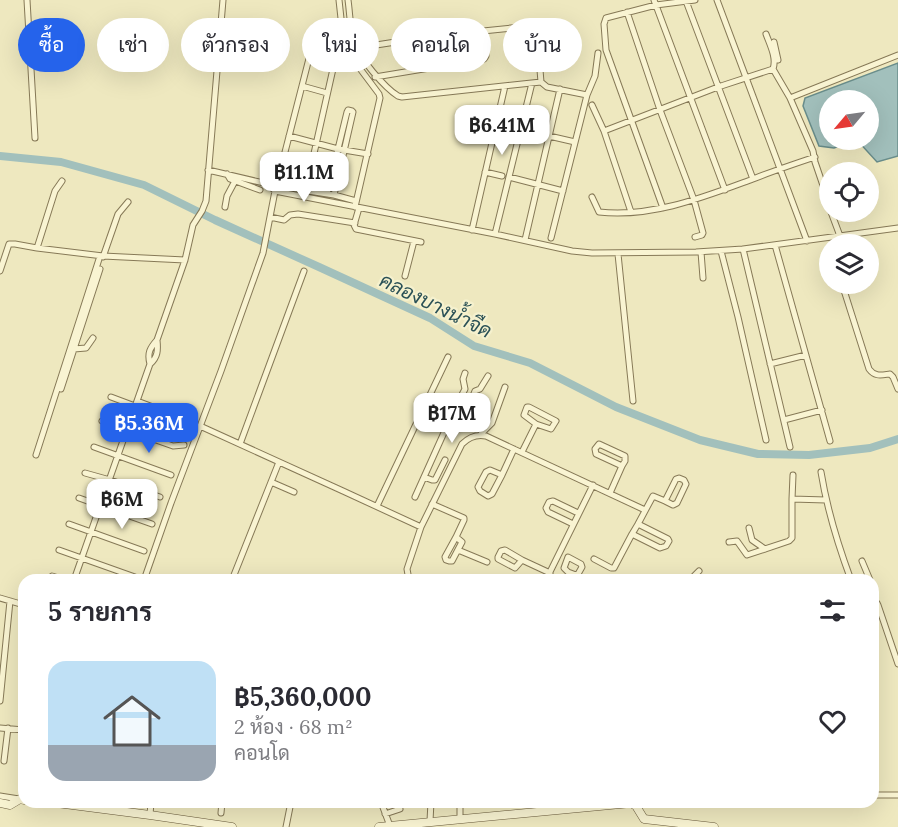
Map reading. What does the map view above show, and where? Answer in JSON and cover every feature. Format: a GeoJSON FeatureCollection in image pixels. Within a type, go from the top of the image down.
{"type":"FeatureCollection","features":[{"type":"Feature","properties":{"kind":"street"},"geometry":{"type":"LineString","coordinates":[[27,0],[34,138]]}},
{"type":"Feature","properties":{"kind":"street"},"geometry":{"type":"LineString","coordinates":[[76,574],[150,364],[158,352],[157,340],[185,260],[193,225],[206,201],[223,0]]}},
{"type":"Feature","properties":{"kind":"street"},"geometry":{"type":"LineString","coordinates":[[339,0],[341,18]]}},
{"type":"Feature","properties":{"kind":"street"},"geometry":{"type":"LineString","coordinates":[[348,0],[351,18]]}},
{"type":"Feature","properties":{"kind":"street"},"geometry":{"type":"LineString","coordinates":[[663,208],[606,50],[604,24],[606,18],[655,2],[695,0]]}},
{"type":"Feature","properties":{"kind":"street"},"geometry":{"type":"LineString","coordinates":[[717,0],[807,241]]}},
{"type":"Feature","properties":{"kind":"street"},"geometry":{"type":"LineString","coordinates":[[686,1],[753,178]]}},
{"type":"Feature","properties":{"kind":"street"},"geometry":{"type":"LineString","coordinates":[[655,2],[725,190]]}},
{"type":"Feature","properties":{"kind":"street"},"geometry":{"type":"LineString","coordinates":[[627,12],[660,110],[694,200],[703,233],[695,237]]}},
{"type":"Feature","properties":{"kind":"street"},"geometry":{"type":"LineString","coordinates":[[491,33],[531,26],[535,28],[541,82],[547,87],[587,94]]}},
{"type":"Feature","properties":{"kind":"street"},"geometry":{"type":"LineString","coordinates":[[766,34],[774,58],[774,68],[790,98],[815,157],[819,174]]}},
{"type":"Feature","properties":{"kind":"street"},"geometry":{"type":"LineString","coordinates":[[604,131],[774,68],[778,62],[774,42]]}},
{"type":"Feature","properties":{"kind":"street"},"geometry":{"type":"LineString","coordinates":[[551,238],[587,94],[595,76],[598,52]]}},
{"type":"Feature","properties":{"kind":"street"},"geometry":{"type":"LineString","coordinates":[[790,98],[898,55]]}},
{"type":"Feature","properties":{"kind":"street"},"geometry":{"type":"LineString","coordinates":[[146,574],[263,253],[275,191],[306,72]]}},
{"type":"Feature","properties":{"kind":"street"},"geometry":{"type":"LineString","coordinates":[[332,72],[306,189],[334,195],[357,205]]}},
{"type":"Feature","properties":{"kind":"street"},"geometry":{"type":"LineString","coordinates":[[362,72],[380,98],[354,225],[356,229],[421,242]]}},
{"type":"Feature","properties":{"kind":"street"},"geometry":{"type":"LineString","coordinates":[[374,72],[395,94],[402,97],[541,82]]}},
{"type":"Feature","properties":{"kind":"street"},"geometry":{"type":"LineString","coordinates":[[369,82],[376,75],[398,72]]}},
{"type":"Feature","properties":{"kind":"street"},"geometry":{"type":"LineString","coordinates":[[495,234],[532,83]]}},
{"type":"Feature","properties":{"kind":"street"},"geometry":{"type":"LineString","coordinates":[[302,86],[327,93]]}},
{"type":"Feature","properties":{"kind":"street"},"geometry":{"type":"LineString","coordinates":[[472,230],[505,86]]}},
{"type":"Feature","properties":{"kind":"street"},"geometry":{"type":"LineString","coordinates":[[525,240],[560,89]]}},
{"type":"Feature","properties":{"kind":"street"},"geometry":{"type":"LineString","coordinates":[[592,105],[604,131],[631,212]]}},
{"type":"Feature","properties":{"kind":"street"},"geometry":{"type":"LineString","coordinates":[[327,194],[341,149],[353,112],[348,110],[347,112],[341,149],[334,195]]}},
{"type":"Feature","properties":{"kind":"street"},"geometry":{"type":"LineString","coordinates":[[496,126],[513,129]]}},
{"type":"Feature","properties":{"kind":"street"},"geometry":{"type":"LineString","coordinates":[[289,135],[368,154]]}},
{"type":"Feature","properties":{"kind":"street"},"geometry":{"type":"LineString","coordinates":[[549,136],[575,142]]}},
{"type":"Feature","properties":{"kind":"street"},"geometry":{"type":"LineString","coordinates":[[592,197],[599,212],[631,212],[663,208],[725,190],[815,157]]}},
{"type":"Feature","properties":{"kind":"street"},"geometry":{"type":"LineString","coordinates":[[208,170],[270,185],[275,191],[357,205],[572,251],[618,254],[701,252],[819,240]]}},
{"type":"Feature","properties":{"kind":"street"},"geometry":{"type":"LineString","coordinates":[[485,172],[502,176]]}},
{"type":"Feature","properties":{"kind":"street"},"geometry":{"type":"LineString","coordinates":[[227,174],[228,178],[260,190]]}},
{"type":"Feature","properties":{"kind":"street"},"geometry":{"type":"LineString","coordinates":[[509,177],[563,191]]}},
{"type":"Feature","properties":{"kind":"street"},"geometry":{"type":"LineString","coordinates":[[38,248],[55,191],[62,181]]}},
{"type":"Feature","properties":{"kind":"street"},"geometry":{"type":"LineString","coordinates":[[225,207],[226,196],[235,181]]}},
{"type":"Feature","properties":{"kind":"street"},"geometry":{"type":"LineString","coordinates":[[36,455],[102,256],[118,214],[128,202]]}},
{"type":"Feature","properties":{"kind":"street"},"geometry":{"type":"LineString","coordinates":[[270,217],[284,220],[290,215],[298,214],[355,223]]}},
{"type":"Feature","properties":{"kind":"street"},"geometry":{"type":"LineString","coordinates":[[854,234],[898,228]]}},
{"type":"Feature","properties":{"kind":"street"},"geometry":{"type":"LineString","coordinates":[[405,276],[414,240]]}},
{"type":"Feature","properties":{"kind":"street"},"geometry":{"type":"LineString","coordinates":[[0,271],[9,244],[102,256],[185,260]]}},
{"type":"Feature","properties":{"kind":"street"},"geometry":{"type":"LineString","coordinates":[[775,245],[830,441]]}},
{"type":"Feature","properties":{"kind":"street"},"geometry":{"type":"LineString","coordinates":[[742,249],[790,447]]}},
{"type":"Feature","properties":{"kind":"street"},"geometry":{"type":"LineString","coordinates":[[721,251],[766,440]]}},
{"type":"Feature","properties":{"kind":"street"},"geometry":{"type":"LineString","coordinates":[[701,252],[703,278]]}},
{"type":"Feature","properties":{"kind":"street"},"geometry":{"type":"LineString","coordinates":[[618,254],[633,401]]}},
{"type":"Feature","properties":{"kind":"street"},"geometry":{"type":"LineString","coordinates":[[61,389],[102,256]]}},
{"type":"Feature","properties":{"kind":"street"},"geometry":{"type":"LineString","coordinates":[[240,444],[304,271]]}},
{"type":"Feature","properties":{"kind":"street"},"geometry":{"type":"LineString","coordinates":[[845,294],[869,369],[878,376],[890,374],[898,389]]}},
{"type":"Feature","properties":{"kind":"street"},"geometry":{"type":"LineString","coordinates":[[74,349],[86,348],[93,338]]}},
{"type":"Feature","properties":{"kind":"street"},"geometry":{"type":"LineString","coordinates":[[770,364],[806,355]]}},
{"type":"Feature","properties":{"kind":"street"},"geometry":{"type":"LineString","coordinates":[[377,506],[448,357]]}},
{"type":"Feature","properties":{"kind":"street"},"geometry":{"type":"LineString","coordinates":[[465,373],[463,379],[465,389]]}},
{"type":"Feature","properties":{"kind":"street"},"geometry":{"type":"LineString","coordinates":[[456,406],[463,409],[468,408],[475,391],[480,389],[488,376]]}},
{"type":"Feature","properties":{"kind":"street"},"geometry":{"type":"LineString","coordinates":[[415,497],[465,389],[469,386],[475,391]]}},
{"type":"Feature","properties":{"kind":"street"},"geometry":{"type":"LineString","coordinates":[[408,574],[407,569],[421,527],[452,463],[462,444],[479,435],[492,423],[505,387]]}},
{"type":"Feature","properties":{"kind":"street"},"geometry":{"type":"LineString","coordinates":[[111,397],[161,410]]}},
{"type":"Feature","properties":{"kind":"street"},"geometry":{"type":"LineString","coordinates":[[528,406],[556,422],[551,429],[536,424],[524,415],[528,406]]}},
{"type":"Feature","properties":{"kind":"street"},"geometry":{"type":"LineString","coordinates":[[783,420],[822,410]]}},
{"type":"Feature","properties":{"kind":"street"},"geometry":{"type":"LineString","coordinates":[[102,421],[173,446],[184,445]]}},
{"type":"Feature","properties":{"kind":"street"},"geometry":{"type":"LineString","coordinates":[[522,452],[536,424]]}},
{"type":"Feature","properties":{"kind":"street"},"geometry":{"type":"LineString","coordinates":[[200,426],[421,527]]}},
{"type":"Feature","properties":{"kind":"street"},"geometry":{"type":"LineString","coordinates":[[479,435],[522,452],[645,510]]}},
{"type":"Feature","properties":{"kind":"street"},"geometry":{"type":"LineString","coordinates":[[610,493],[625,461],[625,456],[599,444],[596,446],[597,454],[622,466]]}},
{"type":"Feature","properties":{"kind":"street"},"geometry":{"type":"LineString","coordinates":[[94,447],[171,475]]}},
{"type":"Feature","properties":{"kind":"street"},"geometry":{"type":"LineString","coordinates":[[501,475],[488,471],[478,487],[480,491],[490,496],[501,475],[514,449]]}},
{"type":"Feature","properties":{"kind":"street"},"geometry":{"type":"LineString","coordinates":[[435,455],[452,463]]}},
{"type":"Feature","properties":{"kind":"street"},"geometry":{"type":"LineString","coordinates":[[424,477],[435,480],[445,460]]}},
{"type":"Feature","properties":{"kind":"street"},"geometry":{"type":"LineString","coordinates":[[234,574],[279,462]]}},
{"type":"Feature","properties":{"kind":"street"},"geometry":{"type":"LineString","coordinates":[[821,472],[826,500],[849,574]]}},
{"type":"Feature","properties":{"kind":"street"},"geometry":{"type":"LineString","coordinates":[[85,473],[160,497]]}},
{"type":"Feature","properties":{"kind":"street"},"geometry":{"type":"LineString","coordinates":[[729,542],[737,541],[747,555],[792,538],[793,475]]}},
{"type":"Feature","properties":{"kind":"street"},"geometry":{"type":"LineString","coordinates":[[594,559],[614,568],[653,496],[673,505],[677,503],[686,484],[684,480],[676,479],[665,501]]}},
{"type":"Feature","properties":{"kind":"street"},"geometry":{"type":"LineString","coordinates":[[271,482],[294,492]]}},
{"type":"Feature","properties":{"kind":"street"},"geometry":{"type":"LineString","coordinates":[[522,560],[549,573],[593,485]]}},
{"type":"Feature","properties":{"kind":"street"},"geometry":{"type":"LineString","coordinates":[[79,498],[152,525]]}},
{"type":"Feature","properties":{"kind":"street"},"geometry":{"type":"LineString","coordinates":[[792,499],[826,500]]}},
{"type":"Feature","properties":{"kind":"street"},"geometry":{"type":"LineString","coordinates":[[573,524],[548,512],[546,508],[549,502],[553,501],[578,513]]}},
{"type":"Feature","properties":{"kind":"street"},"geometry":{"type":"LineString","coordinates":[[432,504],[464,518],[445,558],[449,561],[452,561],[462,542],[456,537]]}},
{"type":"Feature","properties":{"kind":"street"},"geometry":{"type":"LineString","coordinates":[[69,524],[144,551]]}},
{"type":"Feature","properties":{"kind":"street"},"geometry":{"type":"LineString","coordinates":[[632,534],[660,548],[668,544],[668,539],[638,524]]}},
{"type":"Feature","properties":{"kind":"street"},"geometry":{"type":"LineString","coordinates":[[749,528],[752,540],[765,549]]}},
{"type":"Feature","properties":{"kind":"street"},"geometry":{"type":"LineString","coordinates":[[59,550],[124,574]]}},
{"type":"Feature","properties":{"kind":"street"},"geometry":{"type":"LineString","coordinates":[[458,550],[487,562]]}},
{"type":"Feature","properties":{"kind":"street"},"geometry":{"type":"LineString","coordinates":[[560,552],[568,557]]}},
{"type":"Feature","properties":{"kind":"street"},"geometry":{"type":"LineString","coordinates":[[861,561],[867,574]]}},
{"type":"Feature","properties":{"kind":"street"},"geometry":{"type":"LineString","coordinates":[[696,574],[699,571]]}},
{"type":"Feature","properties":{"kind":"street"},"geometry":{"type":"LineString","coordinates":[[0,598],[18,604]]}},
{"type":"Feature","properties":{"kind":"street"},"geometry":{"type":"LineString","coordinates":[[0,701],[10,602]]}},
{"type":"Feature","properties":{"kind":"street"},"geometry":{"type":"LineString","coordinates":[[879,608],[898,664]]}},
{"type":"Feature","properties":{"kind":"street"},"geometry":{"type":"LineString","coordinates":[[0,728],[18,729]]}},
{"type":"Feature","properties":{"kind":"street"},"geometry":{"type":"LineString","coordinates":[[4,761],[8,728]]}},
{"type":"Feature","properties":{"kind":"street"},"geometry":{"type":"LineString","coordinates":[[879,795],[898,795]]}},
{"type":"Feature","properties":{"kind":"street"},"geometry":{"type":"LineString","coordinates":[[0,796],[18,801]]}},
{"type":"Feature","properties":{"kind":"street"},"geometry":{"type":"LineString","coordinates":[[0,803],[10,805],[18,803]]}},
{"type":"Feature","properties":{"kind":"street"},"geometry":{"type":"LineString","coordinates":[[92,808],[150,815],[182,823],[232,827]]}},
{"type":"Feature","properties":{"kind":"street"},"geometry":{"type":"LineString","coordinates":[[150,815],[151,808]]}},
{"type":"Feature","properties":{"kind":"street"},"geometry":{"type":"LineString","coordinates":[[220,813],[221,808]]}},
{"type":"Feature","properties":{"kind":"street"},"geometry":{"type":"LineString","coordinates":[[286,827],[289,808]]}},
{"type":"Feature","properties":{"kind":"street"},"geometry":{"type":"LineString","coordinates":[[383,808],[390,826]]}},
{"type":"Feature","properties":{"kind":"street"},"geometry":{"type":"LineString","coordinates":[[430,821],[431,808]]}},
{"type":"Feature","properties":{"kind":"street"},"geometry":{"type":"LineString","coordinates":[[460,808],[460,819]]}},
{"type":"Feature","properties":{"kind":"street"},"geometry":{"type":"LineString","coordinates":[[540,808],[541,812]]}},
{"type":"Feature","properties":{"kind":"street"},"geometry":{"type":"LineString","coordinates":[[379,827],[581,808]]}},
{"type":"Feature","properties":{"kind":"street"},"geometry":{"type":"LineString","coordinates":[[637,808],[644,819],[714,827]]}},
{"type":"Feature","properties":{"kind":"street"},"geometry":{"type":"LineString","coordinates":[[385,814],[400,809]]}},
{"type":"Feature","properties":{"kind":"street"},"geometry":{"type":"LineString","coordinates":[[478,817],[478,827]]}},
{"type":"Feature","properties":{"kind":"water"},"geometry":{"type":"Polygon","coordinates":[[[898,63],[898,156],[877,162],[866,150],[879,150],[879,90],[826,90],[898,63]]]}},
{"type":"Feature","properties":{"kind":"water"},"geometry":{"type":"Polygon","coordinates":[[[819,93],[819,146],[803,106],[805,98],[819,93]]]}},
{"type":"Feature","properties":{"kind":"waterway","name":"คลองบางน้ำจืด"},"geometry":{"type":"LineString","coordinates":[[0,156],[61,162],[144,185],[430,318],[474,346],[530,363],[616,407],[700,440],[758,454],[809,455],[870,448],[898,439]]}}]}
